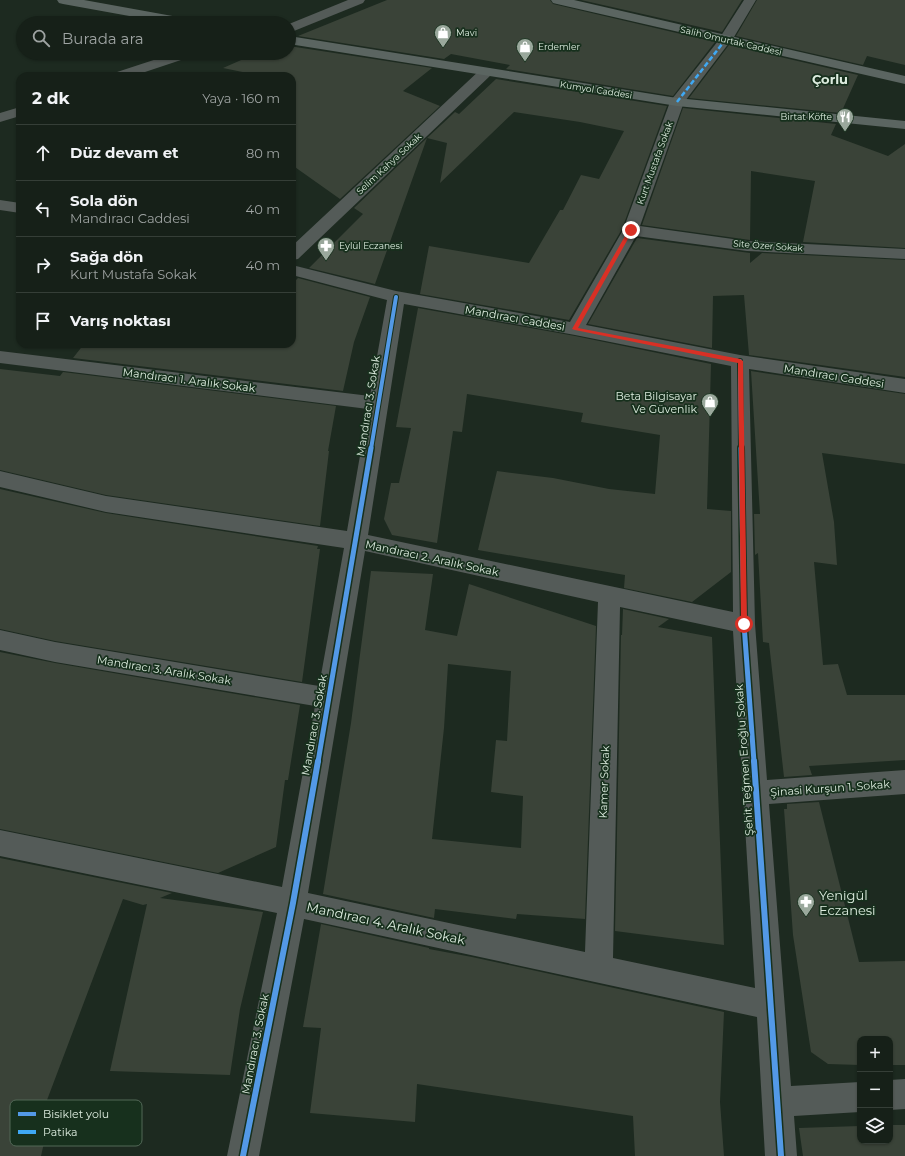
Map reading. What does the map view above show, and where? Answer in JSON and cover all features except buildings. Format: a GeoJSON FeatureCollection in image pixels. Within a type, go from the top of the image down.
{"type":"FeatureCollection","features":[{"type":"Feature","properties":{"kind":"main road"},"geometry":{"type":"LineString","coordinates":[[63,0],[151,16]]}},
{"type":"Feature","properties":{"kind":"main road","name":"Salih Omurtak Caddesi"},"geometry":{"type":"LineString","coordinates":[[557,0],[905,80]]}},
{"type":"Feature","properties":{"kind":"main road","name":"Kumyol Caddesi"},"geometry":{"type":"LineString","coordinates":[[296,41],[677,102],[905,125]]}},
{"type":"Feature","properties":{"kind":"street"},"geometry":{"type":"LineString","coordinates":[[296,26],[359,0]]}},
{"type":"Feature","properties":{"kind":"street"},"geometry":{"type":"LineString","coordinates":[[576,0],[587,7]]}},
{"type":"Feature","properties":{"kind":"street"},"geometry":{"type":"LineString","coordinates":[[677,102],[726,39],[750,0]]}},
{"type":"Feature","properties":{"kind":"street"},"geometry":{"type":"LineString","coordinates":[[131,72],[167,60]]}},
{"type":"Feature","properties":{"kind":"street","name":"Selim Kahya Sokak"},"geometry":{"type":"LineString","coordinates":[[296,251],[486,72]]}},
{"type":"Feature","properties":{"kind":"street","name":"Kurt Mustafa Sokak"},"geometry":{"type":"LineString","coordinates":[[575,329],[631,230],[677,102]]}},
{"type":"Feature","properties":{"kind":"street"},"geometry":{"type":"LineString","coordinates":[[0,118],[16,112]]}},
{"type":"Feature","properties":{"kind":"street"},"geometry":{"type":"LineString","coordinates":[[0,205],[16,207]]}},
{"type":"Feature","properties":{"kind":"street","name":"Site Özer Sokak"},"geometry":{"type":"LineString","coordinates":[[631,230],[747,246],[905,254]]}},
{"type":"Feature","properties":{"kind":"street","name":"Mandıracı Caddesi"},"geometry":{"type":"LineString","coordinates":[[296,271],[396,297],[575,329],[740,361],[905,386]]}},
{"type":"Feature","properties":{"kind":"street","name":"Mandıracı 3. Sokak"},"geometry":{"type":"LineString","coordinates":[[243,1156],[293,903],[356,541],[396,297]]}},
{"type":"Feature","properties":{"kind":"street","name":"Mandıracı 1. Aralık Sokak"},"geometry":{"type":"LineString","coordinates":[[0,357],[379,404]]}},
{"type":"Feature","properties":{"kind":"street","name":"Şehit Teğmen Eroğlu Sokak"},"geometry":{"type":"LineString","coordinates":[[740,361],[744,624],[781,1156]]}},
{"type":"Feature","properties":{"kind":"street","name":"Mandıracı 2. Aralık Sokak"},"geometry":{"type":"LineString","coordinates":[[0,479],[106,504],[356,541],[744,624]]}},
{"type":"Feature","properties":{"kind":"street","name":"Kamer Sokak"},"geometry":{"type":"LineString","coordinates":[[599,969],[609,596]]}},
{"type":"Feature","properties":{"kind":"street","name":"Mandıracı 3. Aralık Sokak"},"geometry":{"type":"LineString","coordinates":[[0,640],[55,652],[329,698]]}},
{"type":"Feature","properties":{"kind":"street","name":"Şinasi Kurşun 1. Sokak"},"geometry":{"type":"LineString","coordinates":[[756,793],[905,782]]}},
{"type":"Feature","properties":{"kind":"street","name":"Mandıracı 4. Aralık Sokak"},"geometry":{"type":"LineString","coordinates":[[0,843],[293,903],[771,1006]]}},
{"type":"Feature","properties":{"kind":"street"},"geometry":{"type":"LineString","coordinates":[[893,1095],[905,1094]]}},
{"type":"Feature","properties":{"kind":"street"},"geometry":{"type":"LineString","coordinates":[[778,1102],[857,1097]]}},
{"type":"Feature","properties":{"kind":"marked path"},"geometry":{"type":"LineString","coordinates":[[677,102],[726,39]]}},
{"type":"Feature","properties":{"kind":"cycle path"},"geometry":{"type":"LineString","coordinates":[[243,1156],[293,903],[356,541],[396,297]]}},
{"type":"Feature","properties":{"kind":"cycle path"},"geometry":{"type":"LineString","coordinates":[[740,361],[744,624],[781,1156]]}},
{"type":"Feature","properties":{"kind":"place","name":"Mavi"},"geometry":{"type":"Point","coordinates":[443,48]}},
{"type":"Feature","properties":{"kind":"place","name":"Erdemler"},"geometry":{"type":"Point","coordinates":[525,62]}},
{"type":"Feature","properties":{"kind":"place","name":"Birtat Köfte"},"geometry":{"type":"Point","coordinates":[845,132]}},
{"type":"Feature","properties":{"kind":"place","name":"Eylül Eczanesi"},"geometry":{"type":"Point","coordinates":[326,261]}},
{"type":"Feature","properties":{"kind":"place","name":"Beta Bilgisayar Ve Güvenlik"},"geometry":{"type":"Point","coordinates":[710,417]}},
{"type":"Feature","properties":{"kind":"place","name":"Yenigül Eczanesi"},"geometry":{"type":"Point","coordinates":[806,917]}},
{"type":"Feature","properties":{"kind":"district","name":"Çorlu"},"geometry":{"type":"Point","coordinates":[830,79]}},
{"type":"Feature","properties":{"kind":"route"},"geometry":{"type":"LineString","coordinates":[[631,230],[575,329],[740,361],[744,624]]}}]}
